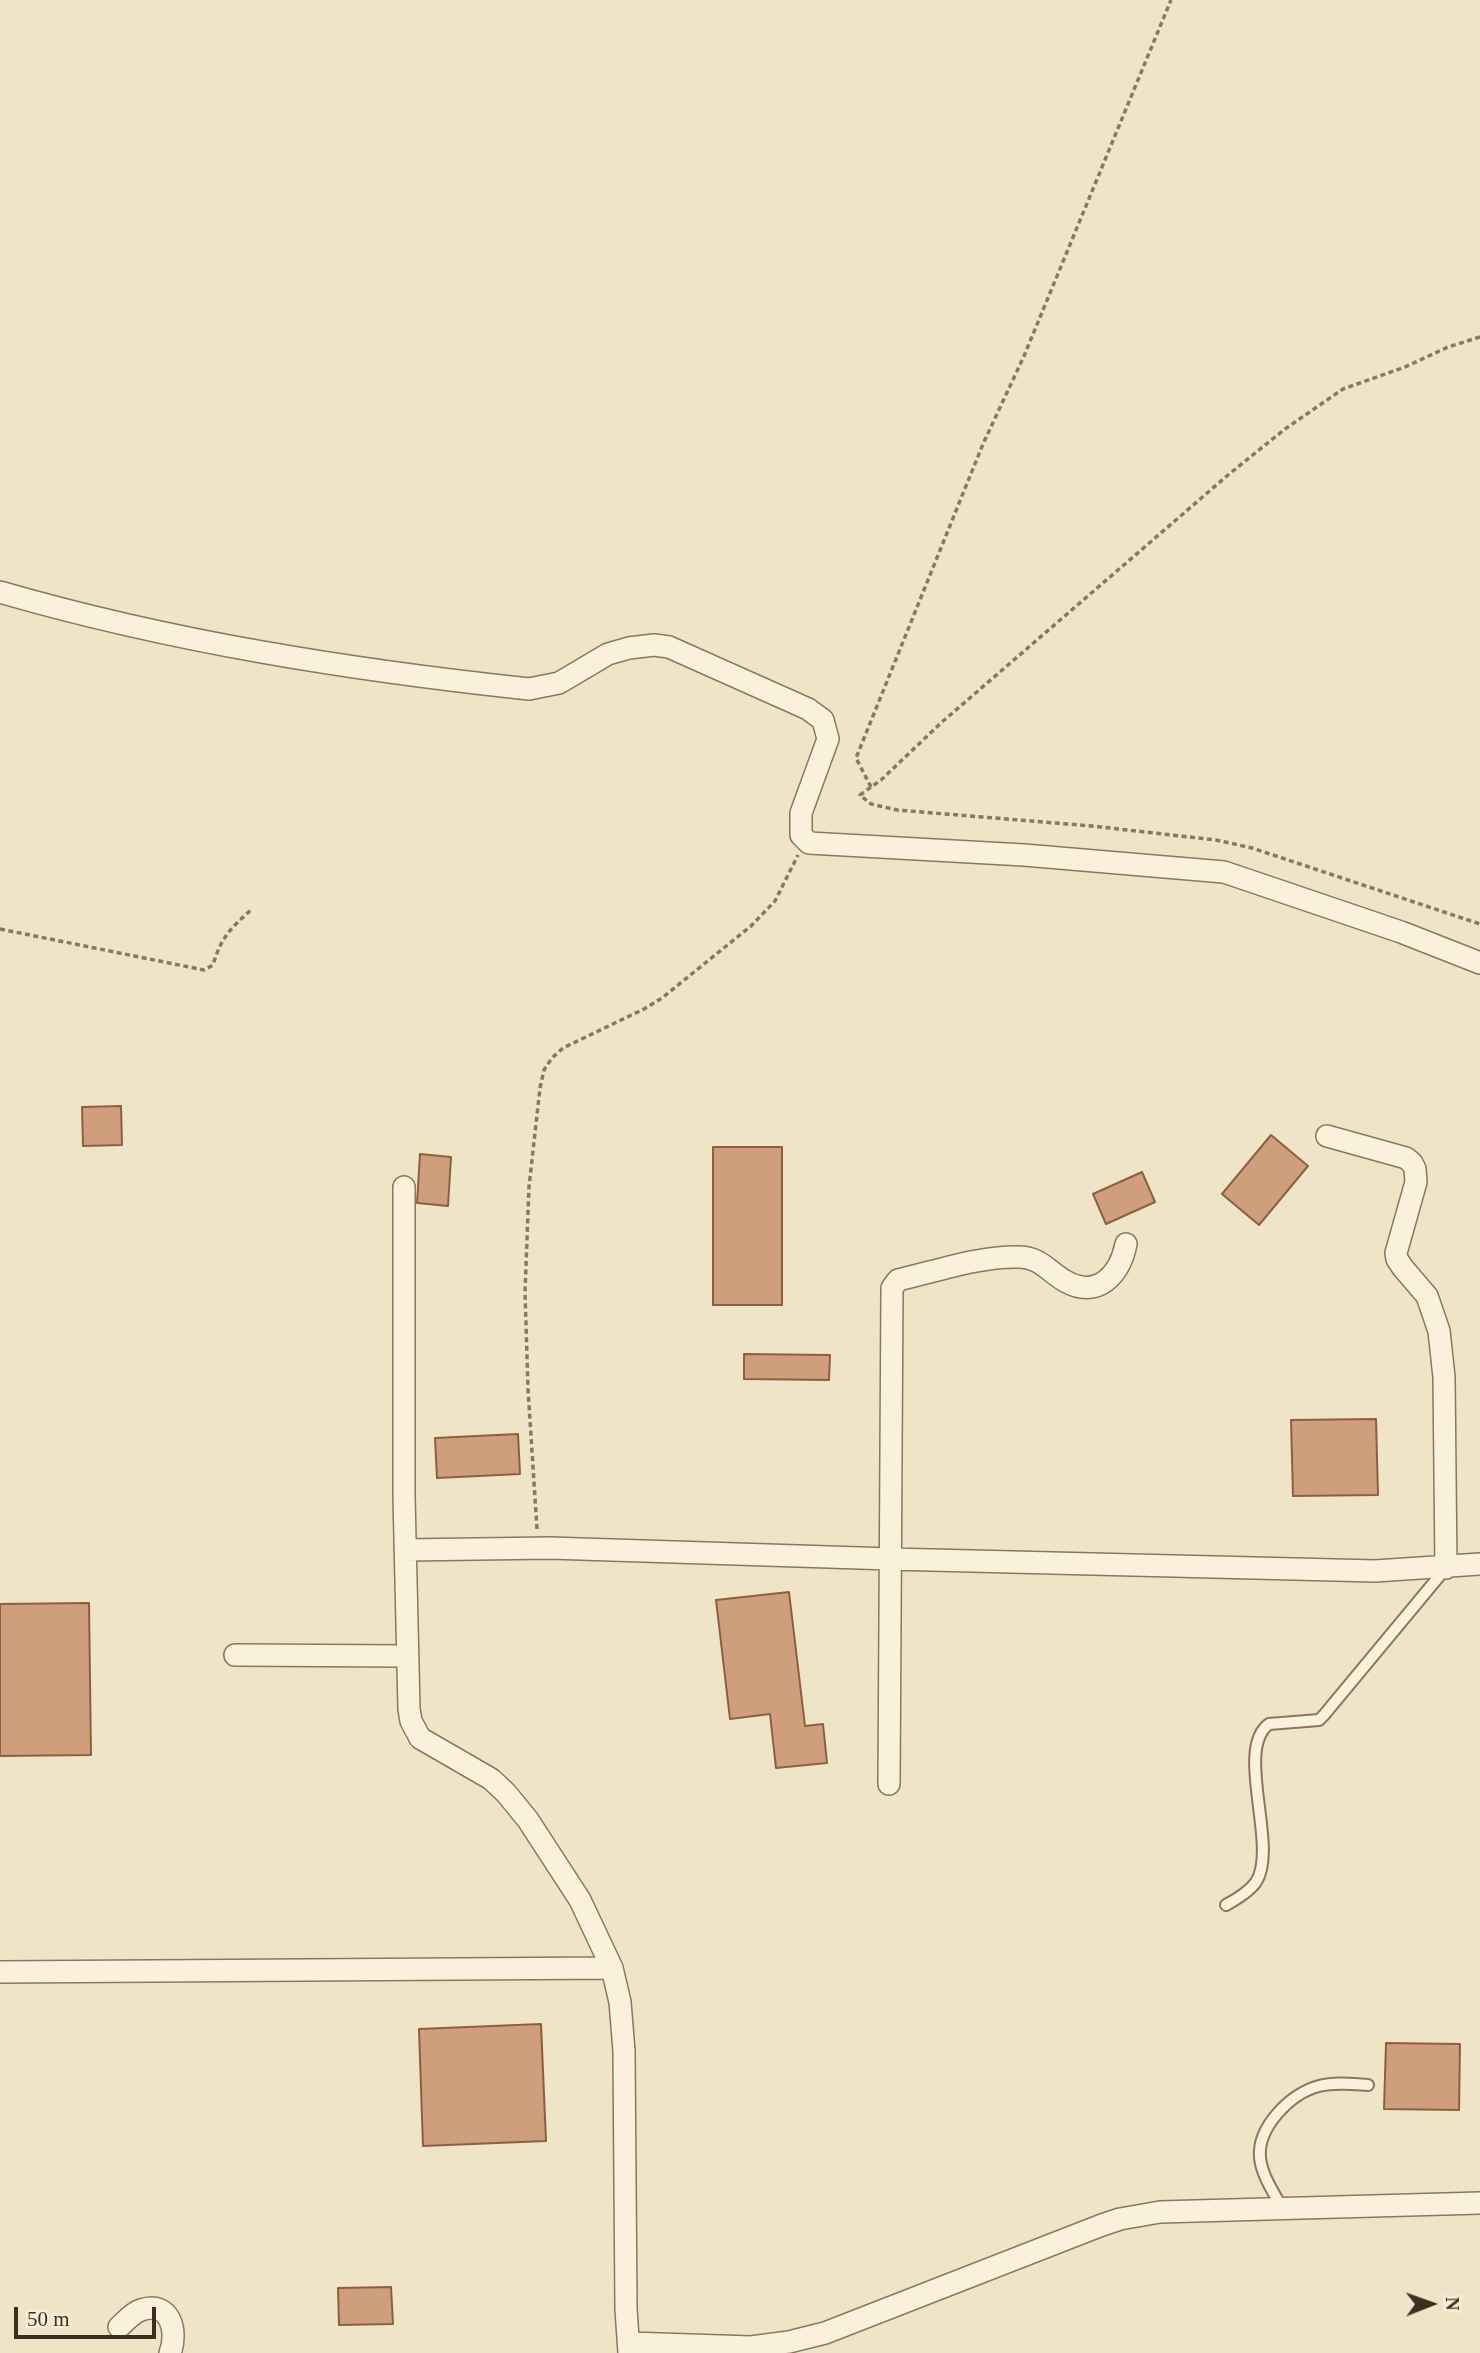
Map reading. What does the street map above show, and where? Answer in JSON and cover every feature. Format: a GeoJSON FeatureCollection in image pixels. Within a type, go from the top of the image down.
{"type":"FeatureCollection","features":[{"type":"Feature","properties":{"kind":"street"},"geometry":{"type":"LineString","coordinates":[[0,592],[133,627],[256,652],[529,689],[559,683],[608,654],[629,648],[669,646],[808,709],[823,720],[827,730],[826,749],[801,813],[800,827],[805,841],[1037,856],[1224,872],[1401,932],[1480,963]]}},
{"type":"Feature","properties":{"kind":"street"},"geometry":{"type":"LineString","coordinates":[[1327,1136],[1406,1158],[1415,1169],[1416,1182],[1396,1253],[1403,1268],[1427,1296],[1438,1331],[1444,1377],[1446,1568]]}},
{"type":"Feature","properties":{"kind":"street"},"geometry":{"type":"LineString","coordinates":[[404,1187],[405,1549],[409,1709],[416,1732],[425,1743],[475,1768],[506,1793],[545,1842],[580,1899],[612,1968],[620,2002],[624,2051],[626,2309],[629,2348],[751,2347],[789,2342],[825,2333],[1120,2219],[1160,2212],[1480,2203]]}},
{"type":"Feature","properties":{"kind":"street"},"geometry":{"type":"LineString","coordinates":[[889,1784],[890,1302],[894,1284],[898,1280],[991,1259],[1018,1257],[1040,1261],[1065,1281],[1091,1286],[1104,1282],[1116,1273],[1123,1261],[1126,1244]]}},
{"type":"Feature","properties":{"kind":"street"},"geometry":{"type":"LineString","coordinates":[[405,1549],[538,1548],[1375,1571],[1480,1564]]}},
{"type":"Feature","properties":{"kind":"street"},"geometry":{"type":"LineString","coordinates":[[235,1655],[407,1656]]}},
{"type":"Feature","properties":{"kind":"street"},"geometry":{"type":"LineString","coordinates":[[0,1972],[612,1968]]}},
{"type":"Feature","properties":{"kind":"street"},"geometry":{"type":"LineString","coordinates":[[119,2327],[133,2314],[159,2310],[166,2314],[174,2331],[170,2353]]}},
{"type":"Feature","properties":{"kind":"lane"},"geometry":{"type":"LineString","coordinates":[[1226,1905],[1254,1885],[1262,1866],[1256,1764],[1262,1731],[1275,1722],[1319,1720],[1446,1568]]}},
{"type":"Feature","properties":{"kind":"lane"},"geometry":{"type":"LineString","coordinates":[[1282,2208],[1267,2180],[1261,2161],[1261,2146],[1271,2124],[1279,2113],[1305,2091],[1338,2084],[1368,2085]]}},
{"type":"Feature","properties":{"kind":"path"},"geometry":{"type":"LineString","coordinates":[[871,788],[856,758],[983,444],[1024,356],[1171,0]]}},
{"type":"Feature","properties":{"kind":"path"},"geometry":{"type":"LineString","coordinates":[[860,795],[881,780],[942,722],[1228,475],[1285,429],[1343,389],[1405,367],[1448,346],[1480,337]]}},
{"type":"Feature","properties":{"kind":"path"},"geometry":{"type":"LineString","coordinates":[[538,1548],[524,1292],[529,1187],[544,1070],[563,1048],[662,998],[751,926],[775,901],[805,841]]}},
{"type":"Feature","properties":{"kind":"path"},"geometry":{"type":"LineString","coordinates":[[0,929],[204,970],[213,965],[219,945],[229,930],[251,909]]}},
{"type":"Feature","properties":{"kind":"building"},"geometry":{"type":"Polygon","coordinates":[[[121,1106],[122,1145],[83,1146],[82,1107],[121,1106]]]}},
{"type":"Feature","properties":{"kind":"building"},"geometry":{"type":"Polygon","coordinates":[[[1271,1135],[1308,1166],[1259,1225],[1222,1194],[1271,1135]]]}},
{"type":"Feature","properties":{"kind":"building"},"geometry":{"type":"Polygon","coordinates":[[[713,1147],[782,1147],[782,1305],[713,1305],[713,1147]]]}},
{"type":"Feature","properties":{"kind":"building"},"geometry":{"type":"Polygon","coordinates":[[[420,1154],[451,1157],[448,1206],[417,1203],[420,1154]]]}},
{"type":"Feature","properties":{"kind":"building"},"geometry":{"type":"Polygon","coordinates":[[[1142,1172],[1155,1202],[1106,1224],[1093,1194],[1142,1172]]]}},
{"type":"Feature","properties":{"kind":"building"},"geometry":{"type":"Polygon","coordinates":[[[744,1354],[830,1355],[829,1380],[744,1379],[744,1354]]]}},
{"type":"Feature","properties":{"kind":"building"},"geometry":{"type":"Polygon","coordinates":[[[1376,1419],[1378,1495],[1293,1496],[1291,1420],[1376,1419]]]}},
{"type":"Feature","properties":{"kind":"building"},"geometry":{"type":"Polygon","coordinates":[[[518,1434],[520,1474],[437,1478],[435,1438],[518,1434]]]}},
{"type":"Feature","properties":{"kind":"building"},"geometry":{"type":"Polygon","coordinates":[[[789,1592],[805,1726],[823,1724],[827,1763],[776,1768],[770,1714],[730,1719],[716,1600],[789,1592]]]}},
{"type":"Feature","properties":{"kind":"building"},"geometry":{"type":"Polygon","coordinates":[[[89,1603],[91,1755],[0,1756],[0,1604],[89,1603]]]}},
{"type":"Feature","properties":{"kind":"building"},"geometry":{"type":"Polygon","coordinates":[[[541,2024],[546,2141],[423,2146],[419,2029],[541,2024]]]}},
{"type":"Feature","properties":{"kind":"building"},"geometry":{"type":"Polygon","coordinates":[[[1386,2043],[1460,2044],[1459,2110],[1384,2109],[1386,2043]]]}},
{"type":"Feature","properties":{"kind":"building"},"geometry":{"type":"Polygon","coordinates":[[[391,2287],[393,2324],[339,2325],[338,2288],[391,2287]]]}}]}
